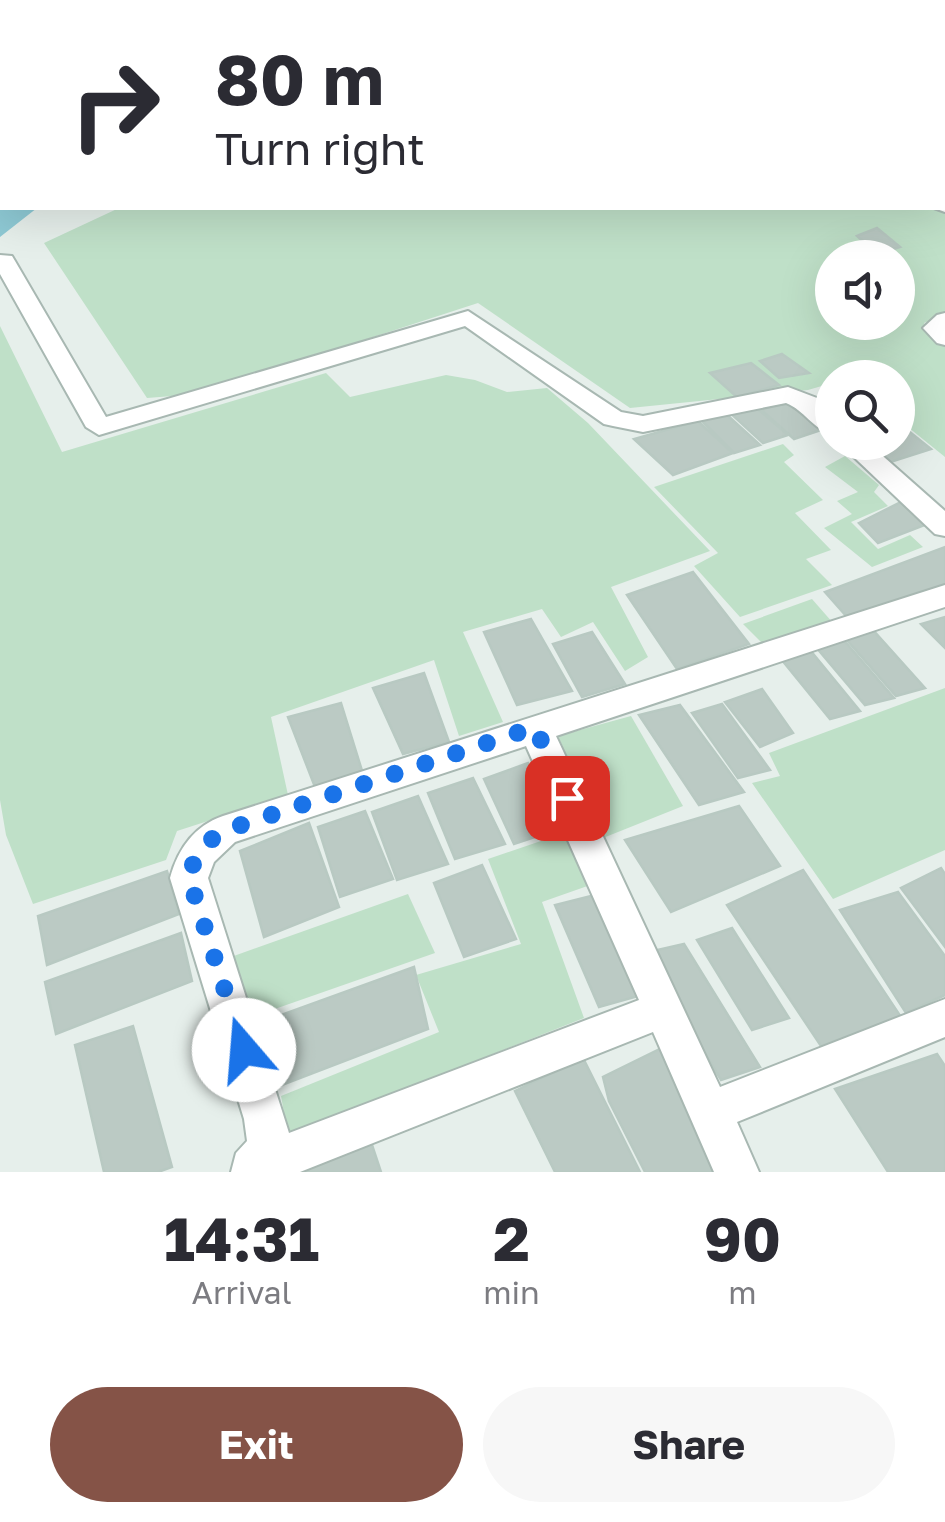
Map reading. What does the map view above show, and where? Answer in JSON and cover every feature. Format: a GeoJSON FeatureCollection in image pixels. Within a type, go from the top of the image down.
{"type":"FeatureCollection","features":[{"type":"Feature","properties":{"kind":"street"},"geometry":{"type":"LineString","coordinates":[[4,261],[99,427],[468,318],[613,418],[627,423],[642,424],[788,395],[815,410]]}},
{"type":"Feature","properties":{"kind":"street"},"geometry":{"type":"LineString","coordinates":[[945,320],[935,328],[945,338]]}},
{"type":"Feature","properties":{"kind":"street"},"geometry":{"type":"LineString","coordinates":[[871,460],[945,528]]}},
{"type":"Feature","properties":{"kind":"street"},"geometry":{"type":"LineString","coordinates":[[251,1169],[270,1146],[266,1119],[189,878],[194,858],[223,831],[945,596]]}},
{"type":"Feature","properties":{"kind":"street"},"geometry":{"type":"LineString","coordinates":[[535,727],[737,1172]]}},
{"type":"Feature","properties":{"kind":"street"},"geometry":{"type":"LineString","coordinates":[[251,1169],[664,1009]]}},
{"type":"Feature","properties":{"kind":"street"},"geometry":{"type":"LineString","coordinates":[[710,1112],[945,1018]]}},
{"type":"Feature","properties":{"kind":"green space"},"geometry":{"type":"Polygon","coordinates":[[[115,210],[945,210],[945,315],[924,323],[933,337],[945,343],[945,457],[915,433],[915,360],[815,360],[815,388],[808,390],[630,408],[478,303],[198,394],[147,398],[44,243],[115,210]]]}},
{"type":"Feature","properties":{"kind":"green space"},"geometry":{"type":"Polygon","coordinates":[[[0,326],[62,452],[326,373],[350,397],[446,375],[507,392],[547,388],[588,423],[710,551],[611,587],[648,657],[625,671],[593,622],[561,637],[542,609],[463,632],[503,722],[459,736],[434,660],[271,717],[288,795],[177,831],[166,860],[33,904],[6,835],[0,800],[0,326]]]}},
{"type":"Feature","properties":{"kind":"green space"},"geometry":{"type":"Polygon","coordinates":[[[783,444],[794,455],[784,462],[823,500],[795,513],[831,550],[806,559],[832,585],[740,617],[694,566],[718,553],[654,487],[783,444]]]}},
{"type":"Feature","properties":{"kind":"green space"},"geometry":{"type":"Polygon","coordinates":[[[838,460],[850,460],[879,485],[874,492],[888,506],[851,522],[878,549],[910,535],[923,547],[872,567],[824,528],[852,514],[837,501],[858,492],[825,467],[838,460]]]}},
{"type":"Feature","properties":{"kind":"green space"},"geometry":{"type":"Polygon","coordinates":[[[812,599],[833,623],[765,646],[743,624],[812,599]]]}},
{"type":"Feature","properties":{"kind":"green space"},"geometry":{"type":"Polygon","coordinates":[[[945,688],[945,850],[833,899],[752,783],[780,776],[769,753],[945,688]]]}},
{"type":"Feature","properties":{"kind":"green space"},"geometry":{"type":"Polygon","coordinates":[[[631,716],[683,806],[603,838],[558,736],[631,716]]]}},
{"type":"Feature","properties":{"kind":"green space"},"geometry":{"type":"Polygon","coordinates":[[[573,830],[596,883],[542,902],[584,1018],[288,1135],[281,1096],[439,1032],[416,975],[521,944],[488,859],[573,830]]]}},
{"type":"Feature","properties":{"kind":"green space"},"geometry":{"type":"Polygon","coordinates":[[[408,894],[435,953],[252,1017],[231,957],[408,894]]]}},
{"type":"Feature","properties":{"kind":"water"},"geometry":{"type":"Polygon","coordinates":[[[0,210],[34,210],[0,237],[0,210]]]}},
{"type":"Feature","properties":{"kind":"building"},"geometry":{"type":"Polygon","coordinates":[[[877,228],[892,240],[861,240],[857,236],[877,228]]]}},
{"type":"Feature","properties":{"kind":"building"},"geometry":{"type":"Polygon","coordinates":[[[782,354],[809,373],[779,378],[760,361],[782,354]]]}},
{"type":"Feature","properties":{"kind":"building"},"geometry":{"type":"Polygon","coordinates":[[[751,363],[779,385],[737,397],[710,373],[751,363]]]}},
{"type":"Feature","properties":{"kind":"building"},"geometry":{"type":"Polygon","coordinates":[[[788,398],[815,421],[815,432],[794,439],[756,405],[788,398]]]}},
{"type":"Feature","properties":{"kind":"building"},"geometry":{"type":"Polygon","coordinates":[[[753,405],[788,435],[763,443],[728,411],[753,405]]]}},
{"type":"Feature","properties":{"kind":"building"},"geometry":{"type":"Polygon","coordinates":[[[726,414],[760,445],[734,453],[701,420],[726,414]]]}},
{"type":"Feature","properties":{"kind":"building"},"geometry":{"type":"Polygon","coordinates":[[[698,421],[733,453],[673,475],[634,439],[698,421]]]}},
{"type":"Feature","properties":{"kind":"building"},"geometry":{"type":"Polygon","coordinates":[[[915,436],[931,449],[915,454],[915,436]]]}},
{"type":"Feature","properties":{"kind":"building"},"geometry":{"type":"Polygon","coordinates":[[[901,502],[930,523],[878,543],[859,523],[901,502]]]}},
{"type":"Feature","properties":{"kind":"building"},"geometry":{"type":"Polygon","coordinates":[[[945,547],[945,587],[848,618],[825,592],[945,547]]]}},
{"type":"Feature","properties":{"kind":"building"},"geometry":{"type":"Polygon","coordinates":[[[693,572],[749,644],[677,669],[627,595],[693,572]]]}},
{"type":"Feature","properties":{"kind":"building"},"geometry":{"type":"Polygon","coordinates":[[[945,617],[945,648],[921,624],[945,617]]]}},
{"type":"Feature","properties":{"kind":"building"},"geometry":{"type":"Polygon","coordinates":[[[531,619],[572,691],[517,705],[484,632],[531,619]]]}},
{"type":"Feature","properties":{"kind":"building"},"geometry":{"type":"Polygon","coordinates":[[[873,630],[925,688],[896,696],[845,638],[873,630]]]}},
{"type":"Feature","properties":{"kind":"building"},"geometry":{"type":"Polygon","coordinates":[[[592,632],[625,684],[582,697],[553,644],[592,632]]]}},
{"type":"Feature","properties":{"kind":"building"},"geometry":{"type":"Polygon","coordinates":[[[842,638],[894,698],[865,705],[815,646],[842,638]]]}},
{"type":"Feature","properties":{"kind":"building"},"geometry":{"type":"Polygon","coordinates":[[[810,650],[860,711],[830,719],[781,659],[810,650]]]}},
{"type":"Feature","properties":{"kind":"building"},"geometry":{"type":"Polygon","coordinates":[[[424,673],[449,742],[403,754],[373,688],[424,673]]]}},
{"type":"Feature","properties":{"kind":"building"},"geometry":{"type":"Polygon","coordinates":[[[762,689],[793,733],[760,747],[725,702],[762,689]]]}},
{"type":"Feature","properties":{"kind":"building"},"geometry":{"type":"Polygon","coordinates":[[[341,703],[363,774],[315,787],[288,717],[341,703]]]}},
{"type":"Feature","properties":{"kind":"building"},"geometry":{"type":"Polygon","coordinates":[[[722,704],[770,770],[738,778],[692,713],[722,704]]]}},
{"type":"Feature","properties":{"kind":"building"},"geometry":{"type":"Polygon","coordinates":[[[680,705],[744,792],[699,805],[639,715],[680,705]]]}},
{"type":"Feature","properties":{"kind":"building"},"geometry":{"type":"Polygon","coordinates":[[[528,763],[562,828],[514,844],[484,779],[528,763]]]}},
{"type":"Feature","properties":{"kind":"building"},"geometry":{"type":"Polygon","coordinates":[[[473,778],[505,844],[455,859],[428,793],[473,778]]]}},
{"type":"Feature","properties":{"kind":"building"},"geometry":{"type":"Polygon","coordinates":[[[418,796],[448,864],[397,880],[372,812],[418,796]]]}},
{"type":"Feature","properties":{"kind":"building"},"geometry":{"type":"Polygon","coordinates":[[[739,806],[780,866],[671,912],[625,840],[739,806]]]}},
{"type":"Feature","properties":{"kind":"building"},"geometry":{"type":"Polygon","coordinates":[[[365,811],[393,879],[340,897],[318,827],[365,811]]]}},
{"type":"Feature","properties":{"kind":"building"},"geometry":{"type":"Polygon","coordinates":[[[309,823],[339,907],[264,937],[240,851],[309,823]]]}},
{"type":"Feature","properties":{"kind":"building"},"geometry":{"type":"Polygon","coordinates":[[[482,865],[516,939],[464,957],[434,883],[482,865]]]}},
{"type":"Feature","properties":{"kind":"building"},"geometry":{"type":"Polygon","coordinates":[[[941,868],[945,874],[945,947],[901,888],[941,868]]]}},
{"type":"Feature","properties":{"kind":"building"},"geometry":{"type":"Polygon","coordinates":[[[803,870],[901,1017],[821,1046],[727,905],[803,870]]]}},
{"type":"Feature","properties":{"kind":"building"},"geometry":{"type":"Polygon","coordinates":[[[167,871],[179,914],[47,965],[38,916],[167,871]]]}},
{"type":"Feature","properties":{"kind":"building"},"geometry":{"type":"Polygon","coordinates":[[[898,892],[945,956],[945,995],[906,1013],[840,910],[898,892]]]}},
{"type":"Feature","properties":{"kind":"building"},"geometry":{"type":"Polygon","coordinates":[[[603,893],[649,993],[599,1007],[555,905],[603,893]]]}},
{"type":"Feature","properties":{"kind":"building"},"geometry":{"type":"Polygon","coordinates":[[[732,928],[789,1018],[752,1030],[697,940],[732,928]]]}},
{"type":"Feature","properties":{"kind":"building"},"geometry":{"type":"Polygon","coordinates":[[[181,933],[192,981],[56,1034],[45,982],[181,933]]]}},
{"type":"Feature","properties":{"kind":"building"},"geometry":{"type":"Polygon","coordinates":[[[684,944],[760,1067],[721,1080],[644,953],[684,944]]]}},
{"type":"Feature","properties":{"kind":"building"},"geometry":{"type":"Polygon","coordinates":[[[414,967],[428,1029],[279,1086],[259,1023],[414,967]]]}},
{"type":"Feature","properties":{"kind":"building"},"geometry":{"type":"Polygon","coordinates":[[[133,1026],[172,1167],[158,1172],[104,1172],[75,1045],[133,1026]]]}},
{"type":"Feature","properties":{"kind":"building"},"geometry":{"type":"Polygon","coordinates":[[[662,1048],[724,1172],[645,1172],[609,1101],[603,1077],[662,1048]]]}},
{"type":"Feature","properties":{"kind":"building"},"geometry":{"type":"Polygon","coordinates":[[[937,1054],[945,1066],[945,1172],[888,1172],[835,1089],[937,1054]]]}},
{"type":"Feature","properties":{"kind":"building"},"geometry":{"type":"Polygon","coordinates":[[[583,1058],[640,1172],[555,1172],[515,1091],[583,1058]]]}},
{"type":"Feature","properties":{"kind":"building"},"geometry":{"type":"Polygon","coordinates":[[[368,1133],[381,1172],[299,1172],[368,1133]]]}},
{"type":"Feature","properties":{"kind":"route"},"geometry":{"type":"LineString","coordinates":[[244,1050],[189,878],[194,858],[208,842],[223,831],[535,727],[567,798]]}}]}
